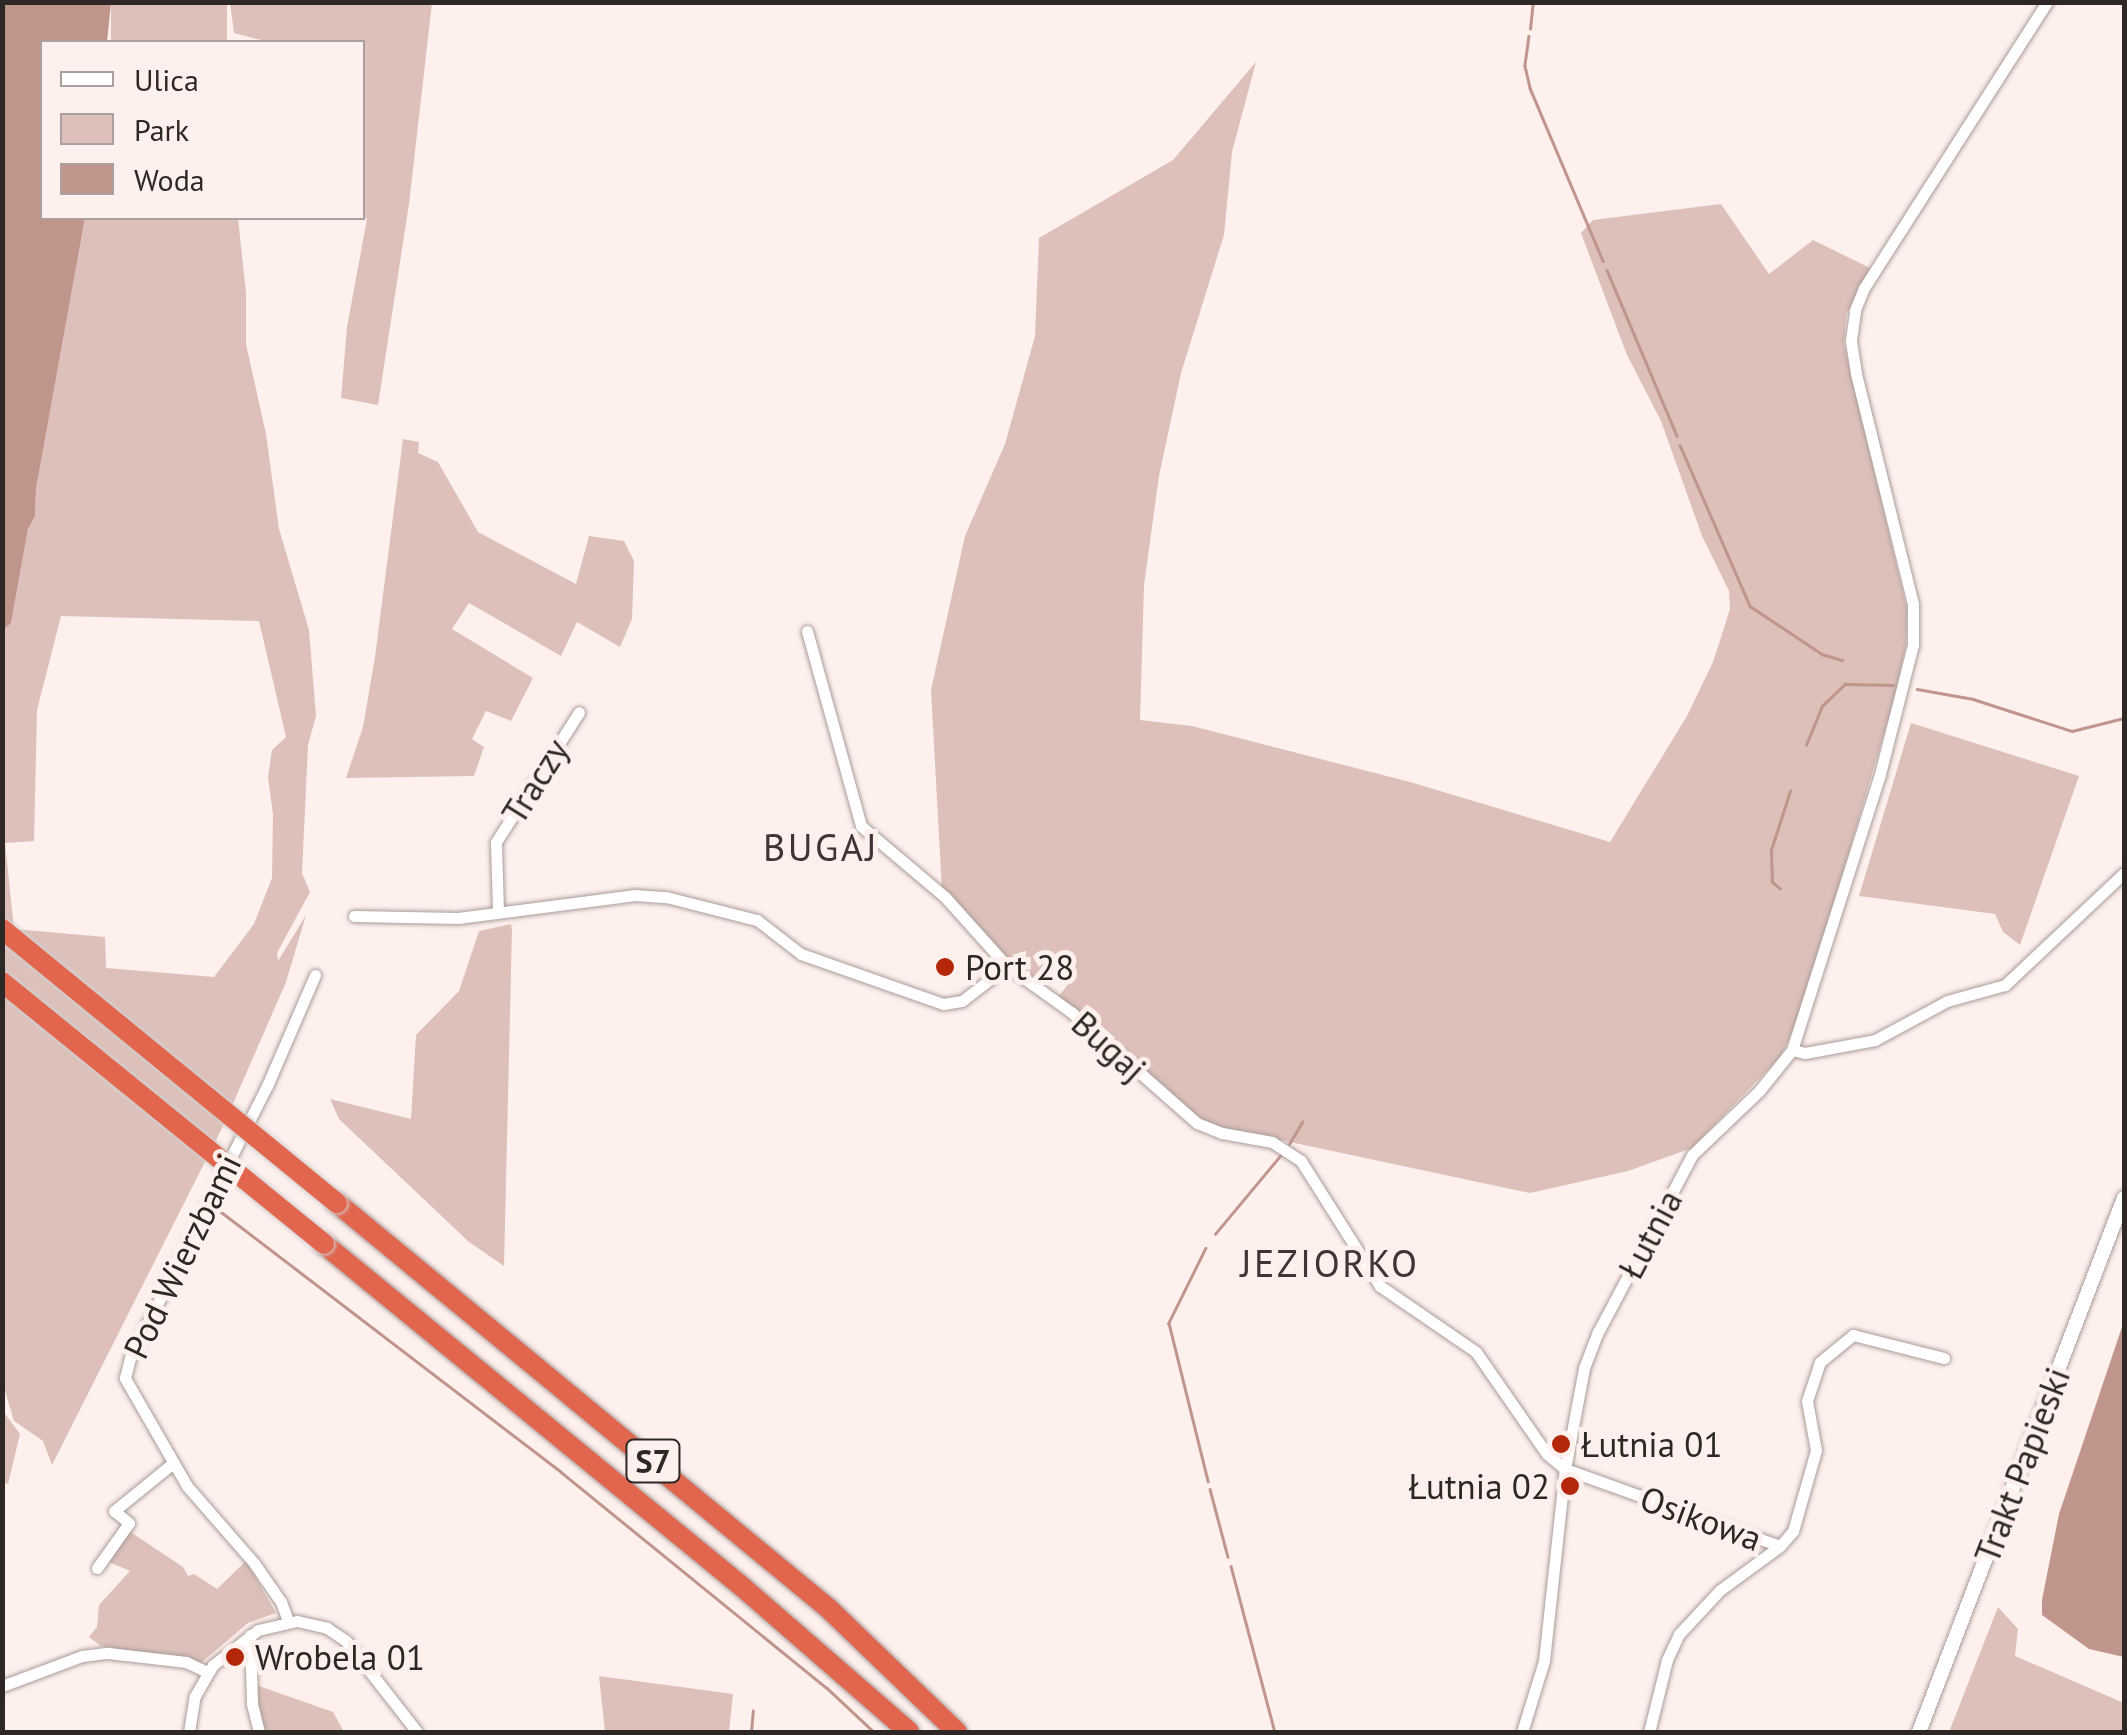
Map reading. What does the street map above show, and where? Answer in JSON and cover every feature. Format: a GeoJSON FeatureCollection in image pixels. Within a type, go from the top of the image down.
{"type":"FeatureCollection","features":[{"type":"Feature","properties":{"kind":"highway","name":"S7"},"geometry":{"type":"LineString","coordinates":[[2,929],[828,1608],[957,1732]]}},
{"type":"Feature","properties":{"kind":"highway","name":"S7"},"geometry":{"type":"LineString","coordinates":[[2,982],[739,1584],[908,1732]]}},
{"type":"Feature","properties":{"kind":"street","name":"Łutnia"},"geometry":{"type":"LineString","coordinates":[[1522,1732],[1544,1661],[1565,1469],[1584,1368],[1649,1233],[1692,1155],[1759,1091],[1792,1050],[1879,778],[1912,644],[1912,604],[1856,373],[1851,340],[1855,310],[1864,288],[2046,2]]}},
{"type":"Feature","properties":{"kind":"street","name":"Bugaj"},"geometry":{"type":"LineString","coordinates":[[807,630],[861,826],[945,897],[1006,966],[1071,1012],[1198,1123],[1222,1133],[1272,1142],[1300,1160],[1380,1286],[1471,1348],[1547,1454],[1565,1469]]}},
{"type":"Feature","properties":{"kind":"street","name":"Traczy"},"geometry":{"type":"LineString","coordinates":[[498,911],[496,842],[579,712]]}},
{"type":"Feature","properties":{"kind":"street"},"geometry":{"type":"LineString","coordinates":[[1792,1050],[1804,1053],[1876,1040],[1947,1001],[2005,984],[2124,873]]}},
{"type":"Feature","properties":{"kind":"street"},"geometry":{"type":"LineString","coordinates":[[354,916],[418,920],[634,895],[666,897],[757,920],[801,954],[944,1004],[962,1001],[1006,966]]}},
{"type":"Feature","properties":{"kind":"street","name":"Pod Wierzbami"},"geometry":{"type":"LineString","coordinates":[[288,1621],[282,1602],[254,1562],[186,1486],[130,1395],[126,1367],[267,1086],[314,975]]}},
{"type":"Feature","properties":{"kind":"street","name":"Trakt Papieski"},"geometry":{"type":"LineString","coordinates":[[1919,1732],[2124,1198]]}},
{"type":"Feature","properties":{"kind":"street","name":"Osikowa"},"geometry":{"type":"LineString","coordinates":[[1649,1732],[1666,1660],[1679,1634],[1720,1590],[1780,1546],[1793,1531],[1816,1450],[1808,1401],[1820,1362],[1852,1335],[1944,1358]]}},
{"type":"Feature","properties":{"kind":"street"},"geometry":{"type":"LineString","coordinates":[[97,1568],[129,1523],[114,1511],[173,1463]]}},
{"type":"Feature","properties":{"kind":"street","name":"Osikowa"},"geometry":{"type":"LineString","coordinates":[[1565,1469],[1780,1546]]}},
{"type":"Feature","properties":{"kind":"street"},"geometry":{"type":"LineString","coordinates":[[189,1732],[194,1696],[207,1672],[250,1636],[288,1621],[317,1624],[346,1641],[417,1732]]}},
{"type":"Feature","properties":{"kind":"street"},"geometry":{"type":"LineString","coordinates":[[250,1636],[252,1704],[258,1732]]}},
{"type":"Feature","properties":{"kind":"street"},"geometry":{"type":"LineString","coordinates":[[2,1686],[82,1656],[108,1653],[186,1662],[207,1672]]}},
{"type":"Feature","properties":{"kind":"green space"},"geometry":{"type":"Polygon","coordinates":[[[111,3],[227,3],[227,40],[111,40],[111,3]]]}},
{"type":"Feature","properties":{"kind":"green space"},"geometry":{"type":"Polygon","coordinates":[[[230,3],[432,3],[409,204],[378,405],[341,398],[347,327],[367,219],[365,40],[261,40],[234,33],[230,3]]]}},
{"type":"Feature","properties":{"kind":"green space"},"geometry":{"type":"Polygon","coordinates":[[[1256,62],[1232,152],[1224,235],[1181,373],[1159,476],[1144,585],[1140,720],[1192,726],[1410,782],[1610,842],[1687,716],[1713,662],[1730,609],[1729,591],[1702,536],[1661,421],[1627,355],[1581,233],[1593,220],[1721,204],[1769,274],[1813,240],[1870,268],[1846,315],[1844,344],[1907,609],[1906,645],[1895,696],[1803,1008],[1781,1056],[1692,1148],[1628,1171],[1530,1193],[1219,1127],[1198,1119],[1059,996],[1069,983],[1057,973],[1041,982],[1012,962],[942,891],[931,690],[965,536],[1005,444],[1035,336],[1039,238],[1173,160],[1256,62]]]}},
{"type":"Feature","properties":{"kind":"green space"},"geometry":{"type":"Polygon","coordinates":[[[85,220],[238,220],[246,293],[246,344],[266,434],[279,529],[309,630],[316,716],[308,745],[302,873],[310,892],[277,953],[278,961],[306,915],[286,982],[225,1122],[52,1465],[43,1441],[14,1421],[3,1384],[2,630],[11,622],[28,529],[35,516],[36,489],[85,220]],[[61,616],[37,710],[34,841],[5,843],[14,929],[105,937],[106,968],[214,977],[254,924],[272,878],[273,815],[268,777],[272,750],[286,737],[259,621],[61,616]]]}},
{"type":"Feature","properties":{"kind":"green space"},"geometry":{"type":"Polygon","coordinates":[[[403,439],[419,442],[418,453],[438,462],[478,532],[576,584],[589,536],[624,541],[634,561],[632,619],[620,647],[577,622],[561,656],[469,603],[452,629],[533,678],[511,721],[486,711],[472,739],[484,747],[474,776],[346,778],[363,727],[375,657],[403,439]]]}},
{"type":"Feature","properties":{"kind":"green space"},"geometry":{"type":"Polygon","coordinates":[[[1911,723],[2079,776],[2020,945],[2003,932],[1995,914],[1859,896],[1911,723]]]}},
{"type":"Feature","properties":{"kind":"green space"},"geometry":{"type":"Polygon","coordinates":[[[511,924],[504,1266],[469,1242],[339,1119],[330,1099],[411,1119],[416,1035],[459,991],[479,931],[511,924]]]}},
{"type":"Feature","properties":{"kind":"green space"},"geometry":{"type":"Polygon","coordinates":[[[3,1411],[20,1434],[8,1484],[3,1482],[3,1411]]]}},
{"type":"Feature","properties":{"kind":"green space"},"geometry":{"type":"Polygon","coordinates":[[[129,1531],[183,1567],[188,1576],[194,1574],[217,1589],[246,1561],[276,1613],[248,1623],[201,1663],[101,1646],[89,1637],[97,1627],[99,1605],[130,1571],[107,1561],[129,1531]]]}},
{"type":"Feature","properties":{"kind":"green space"},"geometry":{"type":"Polygon","coordinates":[[[1998,1607],[2018,1629],[2015,1656],[2124,1703],[2124,1732],[1949,1732],[1998,1607]]]}},
{"type":"Feature","properties":{"kind":"green space"},"geometry":{"type":"Polygon","coordinates":[[[599,1676],[733,1694],[729,1732],[605,1732],[599,1676]]]}},
{"type":"Feature","properties":{"kind":"green space"},"geometry":{"type":"Polygon","coordinates":[[[256,1685],[333,1712],[344,1732],[262,1732],[256,1685]]]}},
{"type":"Feature","properties":{"kind":"water"},"geometry":{"type":"Polygon","coordinates":[[[3,2],[111,3],[107,40],[40,40],[40,220],[85,220],[36,489],[35,516],[28,529],[11,623],[3,630],[3,2]]]}},
{"type":"Feature","properties":{"kind":"water"},"geometry":{"type":"Polygon","coordinates":[[[2124,1321],[2124,1657],[2089,1649],[2042,1615],[2042,1600],[2059,1514],[2124,1321]]]}},
{"type":"Feature","properties":{"kind":"waterway"},"geometry":{"type":"LineString","coordinates":[[1530,29],[1533,2]]}},
{"type":"Feature","properties":{"kind":"waterway"},"geometry":{"type":"LineString","coordinates":[[1529,36],[1525,66],[1530,88],[1603,261]]}},
{"type":"Feature","properties":{"kind":"waterway"},"geometry":{"type":"LineString","coordinates":[[1607,270],[1677,436]]}},
{"type":"Feature","properties":{"kind":"waterway"},"geometry":{"type":"LineString","coordinates":[[1680,445],[1750,606],[1822,654],[1842,660]]}},
{"type":"Feature","properties":{"kind":"waterway"},"geometry":{"type":"LineString","coordinates":[[1806,745],[1822,706],[1845,684],[1893,685]]}},
{"type":"Feature","properties":{"kind":"waterway"},"geometry":{"type":"LineString","coordinates":[[1917,689],[1973,699],[2072,731],[2124,718]]}},
{"type":"Feature","properties":{"kind":"waterway"},"geometry":{"type":"LineString","coordinates":[[1780,889],[1772,882],[1771,850],[1790,791]]}},
{"type":"Feature","properties":{"kind":"waterway"},"geometry":{"type":"LineString","coordinates":[[1289,1144],[1302,1122]]}},
{"type":"Feature","properties":{"kind":"waterway"},"geometry":{"type":"LineString","coordinates":[[1215,1234],[1280,1156]]}},
{"type":"Feature","properties":{"kind":"waterway"},"geometry":{"type":"LineString","coordinates":[[216,1199],[220,1211],[561,1472],[826,1687],[874,1732]]}},
{"type":"Feature","properties":{"kind":"waterway"},"geometry":{"type":"LineString","coordinates":[[1206,1248],[1169,1323],[1208,1481]]}},
{"type":"Feature","properties":{"kind":"waterway"},"geometry":{"type":"LineString","coordinates":[[1210,1489],[1228,1557]]}},
{"type":"Feature","properties":{"kind":"waterway"},"geometry":{"type":"LineString","coordinates":[[1231,1566],[1275,1732]]}},
{"type":"Feature","properties":{"kind":"waterway"},"geometry":{"type":"LineString","coordinates":[[751,1732],[753,1711]]}},
{"type":"Feature","properties":{"kind":"place","name":"Port 28"},"geometry":{"type":"Point","coordinates":[945,967]}},
{"type":"Feature","properties":{"kind":"place","name":"Łutnia 01"},"geometry":{"type":"Point","coordinates":[1561,1444]}},
{"type":"Feature","properties":{"kind":"place","name":"Łutnia 02"},"geometry":{"type":"Point","coordinates":[1570,1486]}},
{"type":"Feature","properties":{"kind":"place","name":"Wrobela 01"},"geometry":{"type":"Point","coordinates":[235,1657]}},
{"type":"Feature","properties":{"kind":"district","name":"BUGAJ"},"geometry":{"type":"Point","coordinates":[821,847]}},
{"type":"Feature","properties":{"kind":"district","name":"JEZIORKO"},"geometry":{"type":"Point","coordinates":[1330,1263]}}]}
